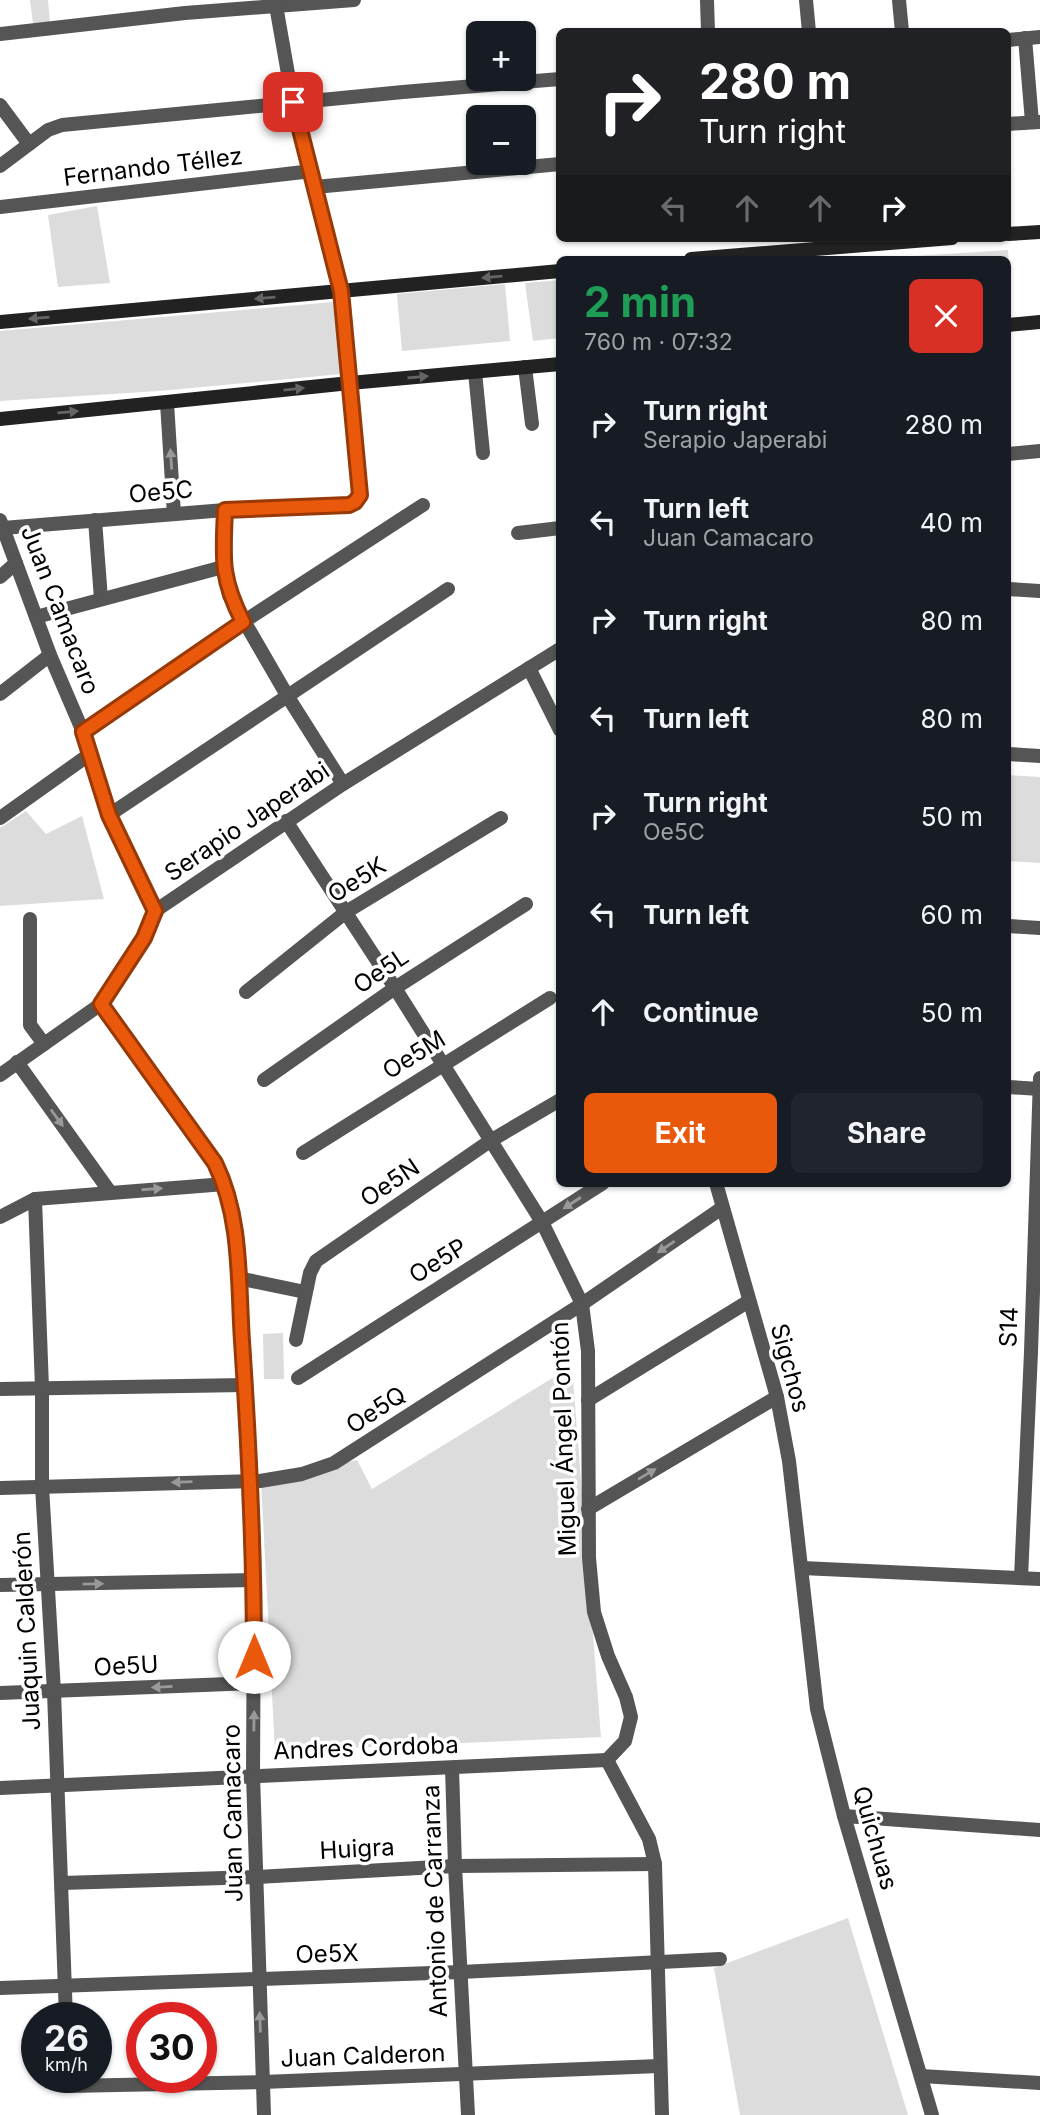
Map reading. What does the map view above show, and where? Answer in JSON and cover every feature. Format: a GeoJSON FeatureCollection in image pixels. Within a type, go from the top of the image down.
{"type":"FeatureCollection","features":[{"type":"Feature","properties":{"kind":"street"},"geometry":{"type":"LineString","coordinates":[[0,34],[184,7],[354,0]]}},
{"type":"Feature","properties":{"kind":"street"},"geometry":{"type":"LineString","coordinates":[[707,0],[708,28]]}},
{"type":"Feature","properties":{"kind":"street"},"geometry":{"type":"LineString","coordinates":[[806,0],[809,28]]}},
{"type":"Feature","properties":{"kind":"street"},"geometry":{"type":"LineString","coordinates":[[899,0],[902,28]]}},
{"type":"Feature","properties":{"kind":"street"},"geometry":{"type":"LineString","coordinates":[[276,3],[293,102],[341,291],[350,383]]}},
{"type":"Feature","properties":{"kind":"street"},"geometry":{"type":"LineString","coordinates":[[1011,40],[1033,37],[1036,122],[1011,124]]}},
{"type":"Feature","properties":{"kind":"street"},"geometry":{"type":"LineString","coordinates":[[0,166],[48,130],[62,125],[556,79]]}},
{"type":"Feature","properties":{"kind":"street"},"geometry":{"type":"LineString","coordinates":[[0,105],[29,144]]}},
{"type":"Feature","properties":{"kind":"street"},"geometry":{"type":"LineString","coordinates":[[316,187],[556,164]]}},
{"type":"Feature","properties":{"kind":"street","name":"Fernando Téllez"},"geometry":{"type":"LineString","coordinates":[[0,207],[312,171]]}},
{"type":"Feature","properties":{"kind":"street"},"geometry":{"type":"LineString","coordinates":[[1011,234],[1040,232]]}},
{"type":"Feature","properties":{"kind":"street"},"geometry":{"type":"LineString","coordinates":[[714,256],[824,242]]}},
{"type":"Feature","properties":{"kind":"street"},"geometry":{"type":"LineString","coordinates":[[0,321],[556,271]]}},
{"type":"Feature","properties":{"kind":"street"},"geometry":{"type":"LineString","coordinates":[[1011,325],[1040,322]]}},
{"type":"Feature","properties":{"kind":"street"},"geometry":{"type":"LineString","coordinates":[[0,419],[556,364]]}},
{"type":"Feature","properties":{"kind":"street"},"geometry":{"type":"LineString","coordinates":[[525,367],[532,424]]}},
{"type":"Feature","properties":{"kind":"street"},"geometry":{"type":"LineString","coordinates":[[475,372],[483,453]]}},
{"type":"Feature","properties":{"kind":"street","name":"Oe5C"},"geometry":{"type":"LineString","coordinates":[[2,524],[349,505],[360,495],[350,383]]}},
{"type":"Feature","properties":{"kind":"street"},"geometry":{"type":"LineString","coordinates":[[167,403],[174,514]]}},
{"type":"Feature","properties":{"kind":"street"},"geometry":{"type":"LineString","coordinates":[[1011,454],[1040,451]]}},
{"type":"Feature","properties":{"kind":"street"},"geometry":{"type":"LineString","coordinates":[[83,732],[243,622],[423,505]]}},
{"type":"Feature","properties":{"kind":"street"},"geometry":{"type":"LineString","coordinates":[[225,510],[223,567],[229,595],[288,697],[343,784]]}},
{"type":"Feature","properties":{"kind":"street"},"geometry":{"type":"LineString","coordinates":[[95,520],[101,599]]}},
{"type":"Feature","properties":{"kind":"street","name":"Juan Camacaro"},"geometry":{"type":"LineString","coordinates":[[2,524],[50,656],[83,732],[109,815],[155,911]]}},
{"type":"Feature","properties":{"kind":"street"},"geometry":{"type":"LineString","coordinates":[[518,533],[556,528]]}},
{"type":"Feature","properties":{"kind":"street"},"geometry":{"type":"LineString","coordinates":[[0,577],[16,564]]}},
{"type":"Feature","properties":{"kind":"street"},"geometry":{"type":"LineString","coordinates":[[36,617],[223,567]]}},
{"type":"Feature","properties":{"kind":"street"},"geometry":{"type":"LineString","coordinates":[[109,815],[448,589]]}},
{"type":"Feature","properties":{"kind":"street"},"geometry":{"type":"LineString","coordinates":[[1011,589],[1040,591]]}},
{"type":"Feature","properties":{"kind":"street","name":"Serapio Japerabi"},"geometry":{"type":"LineString","coordinates":[[0,1075],[101,1004],[144,938],[155,911],[343,784],[556,651]]}},
{"type":"Feature","properties":{"kind":"street"},"geometry":{"type":"LineString","coordinates":[[0,694],[50,656]]}},
{"type":"Feature","properties":{"kind":"street"},"geometry":{"type":"LineString","coordinates":[[529,668],[556,722]]}},
{"type":"Feature","properties":{"kind":"street"},"geometry":{"type":"LineString","coordinates":[[0,818],[90,754]]}},
{"type":"Feature","properties":{"kind":"street"},"geometry":{"type":"LineString","coordinates":[[1011,754],[1040,755]]}},
{"type":"Feature","properties":{"kind":"street","name":"Oe5K"},"geometry":{"type":"LineString","coordinates":[[246,992],[346,912],[501,818]]}},
{"type":"Feature","properties":{"kind":"street","name":"Miguel Ángel Pontón"},"geometry":{"type":"LineString","coordinates":[[286,821],[542,1222],[582,1304],[588,1351],[589,1558],[594,1612],[631,1717],[625,1741],[607,1760]]}},
{"type":"Feature","properties":{"kind":"street","name":"Oe5L"},"geometry":{"type":"LineString","coordinates":[[264,1080],[395,988],[526,904]]}},
{"type":"Feature","properties":{"kind":"street"},"geometry":{"type":"LineString","coordinates":[[30,919],[30,1026],[44,1044]]}},
{"type":"Feature","properties":{"kind":"street"},"geometry":{"type":"LineString","coordinates":[[1011,926],[1040,928]]}},
{"type":"Feature","properties":{"kind":"street","name":"Oe5M"},"geometry":{"type":"LineString","coordinates":[[303,1153],[550,998]]}},
{"type":"Feature","properties":{"kind":"street","name":"Juan Camacaro"},"geometry":{"type":"LineString","coordinates":[[101,1004],[215,1163],[225,1184],[235,1226],[254,1580],[253,1775],[264,2115]]}},
{"type":"Feature","properties":{"kind":"street"},"geometry":{"type":"LineString","coordinates":[[17,1062],[110,1192]]}},
{"type":"Feature","properties":{"kind":"street","name":"S14"},"geometry":{"type":"LineString","coordinates":[[1021,1578],[1040,1078]]}},
{"type":"Feature","properties":{"kind":"street"},"geometry":{"type":"LineString","coordinates":[[1011,1087],[1040,1089]]}},
{"type":"Feature","properties":{"kind":"street","name":"Oe5N"},"geometry":{"type":"LineString","coordinates":[[296,1340],[305,1293],[312,1266],[316,1261],[490,1141],[556,1102]]}},
{"type":"Feature","properties":{"kind":"street"},"geometry":{"type":"LineString","coordinates":[[0,1217],[35,1199],[225,1184]]}},
{"type":"Feature","properties":{"kind":"street","name":"Oe5P"},"geometry":{"type":"LineString","coordinates":[[298,1378],[597,1187]]}},
{"type":"Feature","properties":{"kind":"street","name":"Sigchos"},"geometry":{"type":"LineString","coordinates":[[717,1187],[777,1397],[789,1461],[802,1568]]}},
{"type":"Feature","properties":{"kind":"street","name":"Juaquin Calderón"},"geometry":{"type":"LineString","coordinates":[[35,1199],[42,1388],[42,1486],[54,1692],[66,2002]]}},
{"type":"Feature","properties":{"kind":"street","name":"Oe5Q"},"geometry":{"type":"LineString","coordinates":[[0,1488],[250,1480],[293,1476],[334,1463],[582,1304],[723,1208]]}},
{"type":"Feature","properties":{"kind":"street"},"geometry":{"type":"LineString","coordinates":[[238,1278],[305,1293]]}},
{"type":"Feature","properties":{"kind":"street"},"geometry":{"type":"LineString","coordinates":[[588,1399],[749,1301]]}},
{"type":"Feature","properties":{"kind":"street"},"geometry":{"type":"LineString","coordinates":[[0,1389],[245,1385]]}},
{"type":"Feature","properties":{"kind":"street"},"geometry":{"type":"LineString","coordinates":[[589,1509],[777,1397]]}},
{"type":"Feature","properties":{"kind":"street"},"geometry":{"type":"LineString","coordinates":[[802,1568],[1040,1579]]}},
{"type":"Feature","properties":{"kind":"street","name":"Quichuas"},"geometry":{"type":"LineString","coordinates":[[802,1568],[817,1709],[844,1815],[932,2115]]}},
{"type":"Feature","properties":{"kind":"street"},"geometry":{"type":"LineString","coordinates":[[0,1586],[254,1580]]}},
{"type":"Feature","properties":{"kind":"street","name":"Oe5U"},"geometry":{"type":"LineString","coordinates":[[0,1693],[254,1682]]}},
{"type":"Feature","properties":{"kind":"street"},"geometry":{"type":"LineString","coordinates":[[607,1760],[649,1839],[655,1864],[662,2115]]}},
{"type":"Feature","properties":{"kind":"street","name":"Andres Cordoba"},"geometry":{"type":"LineString","coordinates":[[0,1788],[607,1760]]}},
{"type":"Feature","properties":{"kind":"street","name":"Antonio de Carranza"},"geometry":{"type":"LineString","coordinates":[[452,1768],[468,2115]]}},
{"type":"Feature","properties":{"kind":"street"},"geometry":{"type":"LineString","coordinates":[[844,1815],[1040,1830]]}},
{"type":"Feature","properties":{"kind":"street","name":"Huigra"},"geometry":{"type":"LineString","coordinates":[[62,1883],[257,1877],[455,1866],[655,1864]]}},
{"type":"Feature","properties":{"kind":"street","name":"Oe5X"},"geometry":{"type":"LineString","coordinates":[[0,1988],[461,1972],[656,1960],[720,1959]]}},
{"type":"Feature","properties":{"kind":"street","name":"Juan Calderon"},"geometry":{"type":"LineString","coordinates":[[112,2082],[263,2082],[659,2066]]}},
{"type":"Feature","properties":{"kind":"street"},"geometry":{"type":"LineString","coordinates":[[921,2076],[1040,2083]]}},
{"type":"Feature","properties":{"kind":"shaded area"},"geometry":{"type":"Polygon","coordinates":[[[30,0],[48,0],[50,23],[33,24],[30,0]]]}},
{"type":"Feature","properties":{"kind":"shaded area"},"geometry":{"type":"Polygon","coordinates":[[[97,206],[110,283],[58,287],[48,215],[97,206]]]}},
{"type":"Feature","properties":{"kind":"shaded area"},"geometry":{"type":"Polygon","coordinates":[[[1008,250],[1008,256],[915,256],[1008,250]]]}},
{"type":"Feature","properties":{"kind":"shaded area"},"geometry":{"type":"Polygon","coordinates":[[[556,280],[556,338],[533,341],[525,283],[556,280]]]}},
{"type":"Feature","properties":{"kind":"shaded area"},"geometry":{"type":"Polygon","coordinates":[[[505,284],[510,341],[402,351],[397,294],[505,284]]]}},
{"type":"Feature","properties":{"kind":"shaded area"},"geometry":{"type":"Polygon","coordinates":[[[333,302],[341,374],[159,391],[0,401],[0,331],[333,302]]]}},
{"type":"Feature","properties":{"kind":"shaded area"},"geometry":{"type":"Polygon","coordinates":[[[1011,775],[1040,777],[1040,863],[1011,861],[1011,775]]]}},
{"type":"Feature","properties":{"kind":"shaded area"},"geometry":{"type":"Polygon","coordinates":[[[26,811],[46,834],[82,816],[104,899],[0,906],[0,828],[26,811]]]}},
{"type":"Feature","properties":{"kind":"shaded area"},"geometry":{"type":"Polygon","coordinates":[[[283,1333],[284,1379],[264,1379],[263,1334],[283,1333]]]}},
{"type":"Feature","properties":{"kind":"shaded area"},"geometry":{"type":"Polygon","coordinates":[[[572,1366],[601,1737],[275,1751],[261,1480],[357,1460],[372,1489],[572,1366]]]}},
{"type":"Feature","properties":{"kind":"shaded area"},"geometry":{"type":"Polygon","coordinates":[[[848,1918],[908,2115],[740,2115],[714,1968],[848,1918]]]}},
{"type":"Feature","properties":{"kind":"route"},"geometry":{"type":"LineString","coordinates":[[254,1657],[250,1480],[235,1226],[225,1184],[215,1163],[101,1004],[144,938],[155,911],[109,815],[83,732],[243,622],[229,595],[223,567],[225,510],[349,505],[360,495],[341,291],[293,102]]}}]}
